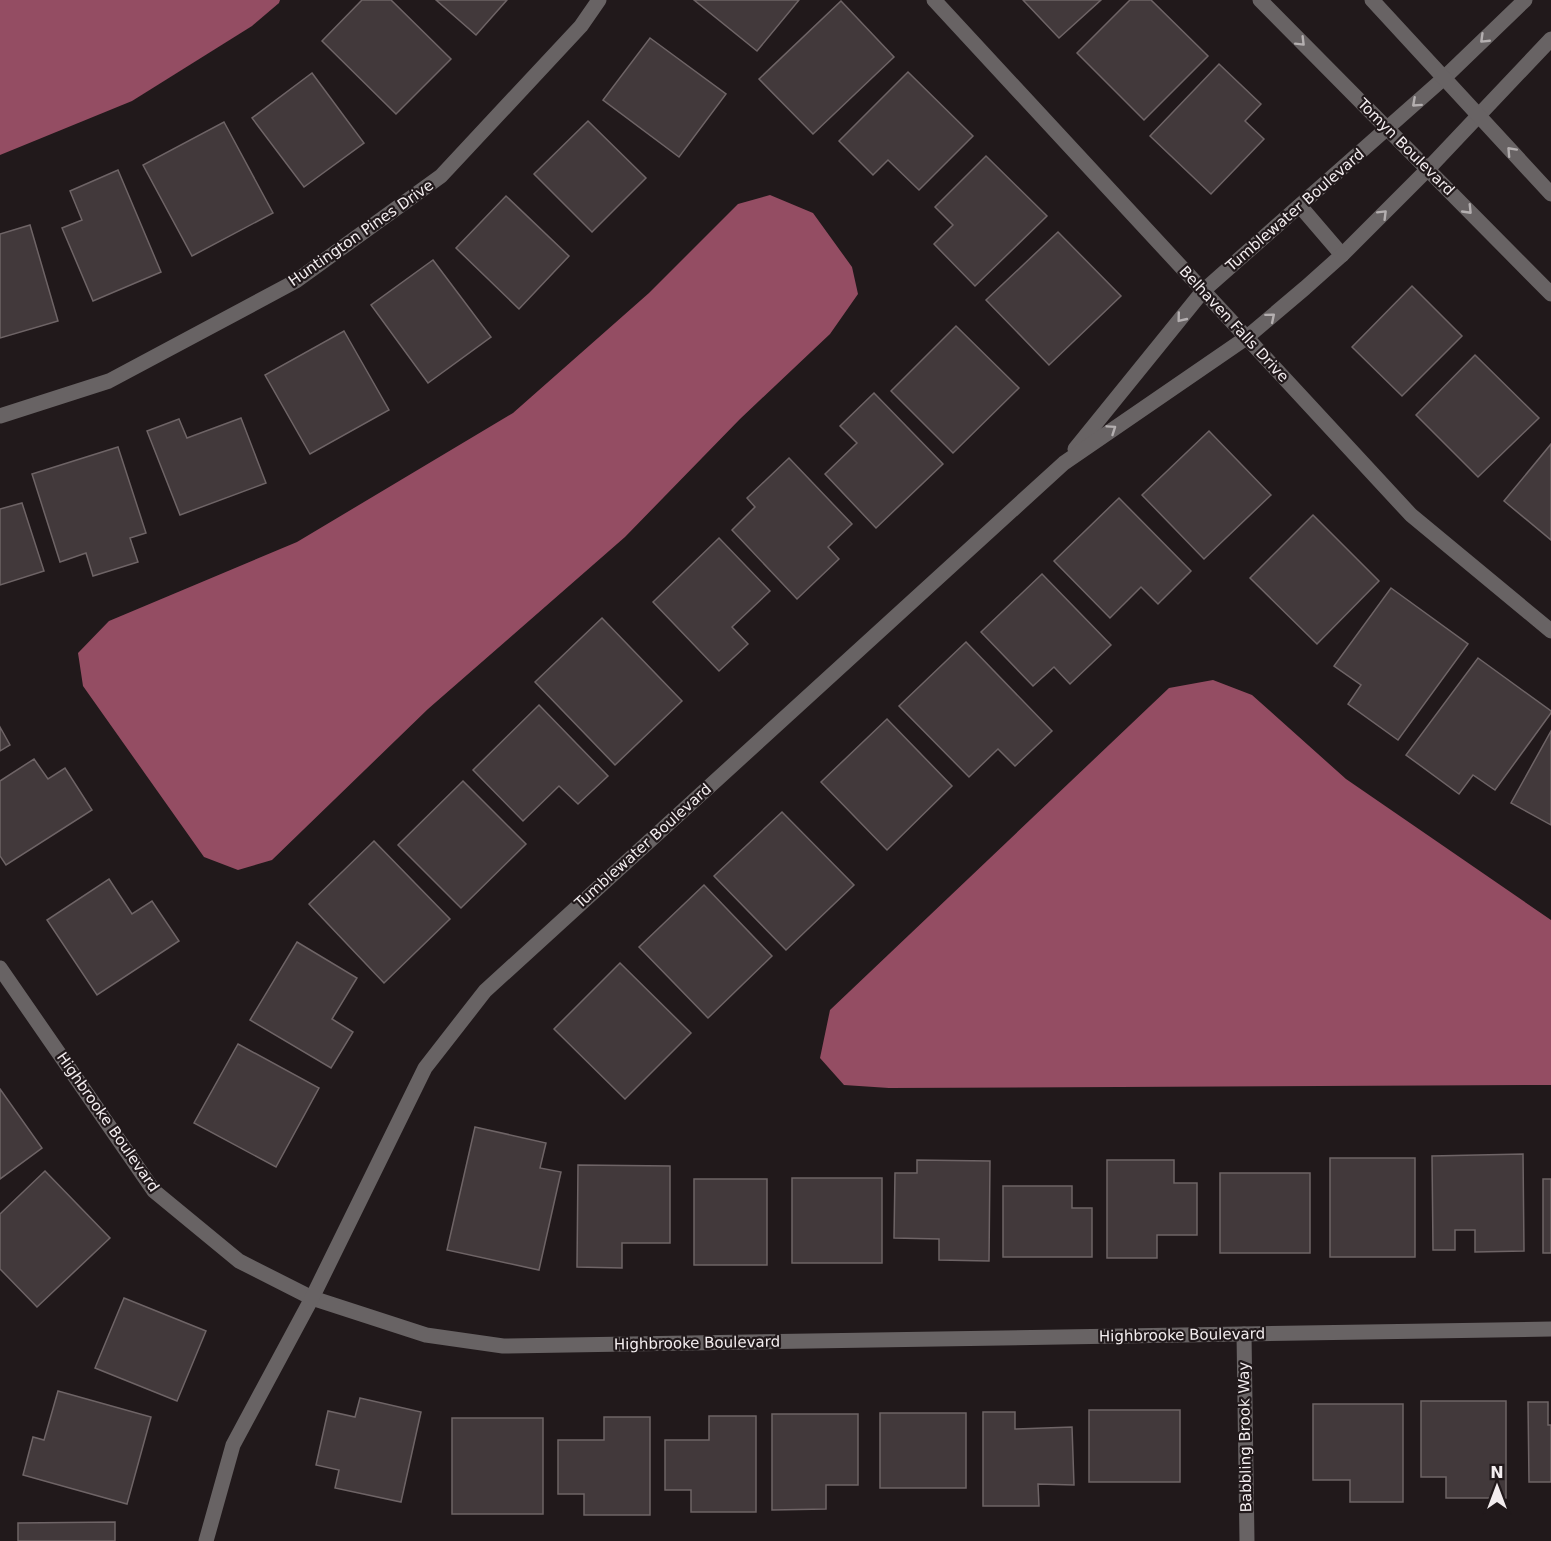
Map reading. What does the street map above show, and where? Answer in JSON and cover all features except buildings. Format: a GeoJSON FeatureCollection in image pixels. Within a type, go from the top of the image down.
{"type":"FeatureCollection","features":[{"type":"Feature","properties":{"kind":"street","name":"Huntington Pines Drive"},"geometry":{"type":"LineString","coordinates":[[0,416],[109,381],[296,281],[441,176],[581,26],[599,0]]}},
{"type":"Feature","properties":{"kind":"street","name":"Belhaven Falls Drive"},"geometry":{"type":"LineString","coordinates":[[934,0],[1411,515],[1551,631]]}},
{"type":"Feature","properties":{"kind":"street","name":"Tomyn Boulevard"},"geometry":{"type":"LineString","coordinates":[[1260,0],[1551,294]]}},
{"type":"Feature","properties":{"kind":"street"},"geometry":{"type":"LineString","coordinates":[[1372,0],[1551,194]]}},
{"type":"Feature","properties":{"kind":"street","name":"Tumblewater Boulevard"},"geometry":{"type":"LineString","coordinates":[[1064,462],[1203,291],[1444,78],[1525,0]]}},
{"type":"Feature","properties":{"kind":"street","name":"Tumblewater Boulevard"},"geometry":{"type":"LineString","coordinates":[[206,1541],[233,1445],[312,1298],[425,1068],[485,991],[1064,462],[1246,338],[1342,255],[1479,117],[1551,39]]}},
{"type":"Feature","properties":{"kind":"street"},"geometry":{"type":"LineString","coordinates":[[1300,206],[1342,255]]}},
{"type":"Feature","properties":{"kind":"street","name":"Highbrooke Boulevard"},"geometry":{"type":"LineString","coordinates":[[0,968],[154,1191],[239,1261],[312,1298],[426,1335],[503,1346],[1551,1329]]}},
{"type":"Feature","properties":{"kind":"street","name":"Babbling Brook Way"},"geometry":{"type":"LineString","coordinates":[[1244,1334],[1247,1541]]}},
{"type":"Feature","properties":{"kind":"shaded area"},"geometry":{"type":"Polygon","coordinates":[[[0,0],[280,0],[252,26],[132,101],[0,155],[0,0]]]}},
{"type":"Feature","properties":{"kind":"shaded area"},"geometry":{"type":"Polygon","coordinates":[[[770,195],[813,213],[852,267],[858,294],[830,334],[740,419],[625,537],[428,709],[272,860],[238,870],[204,857],[83,686],[78,653],[109,621],[297,542],[513,413],[649,293],[738,204],[770,195]]]}},
{"type":"Feature","properties":{"kind":"shaded area"},"geometry":{"type":"Polygon","coordinates":[[[1213,680],[1252,695],[1346,779],[1551,920],[1551,1085],[889,1088],[844,1085],[820,1058],[830,1010],[1169,688],[1213,680]]]}}]}
